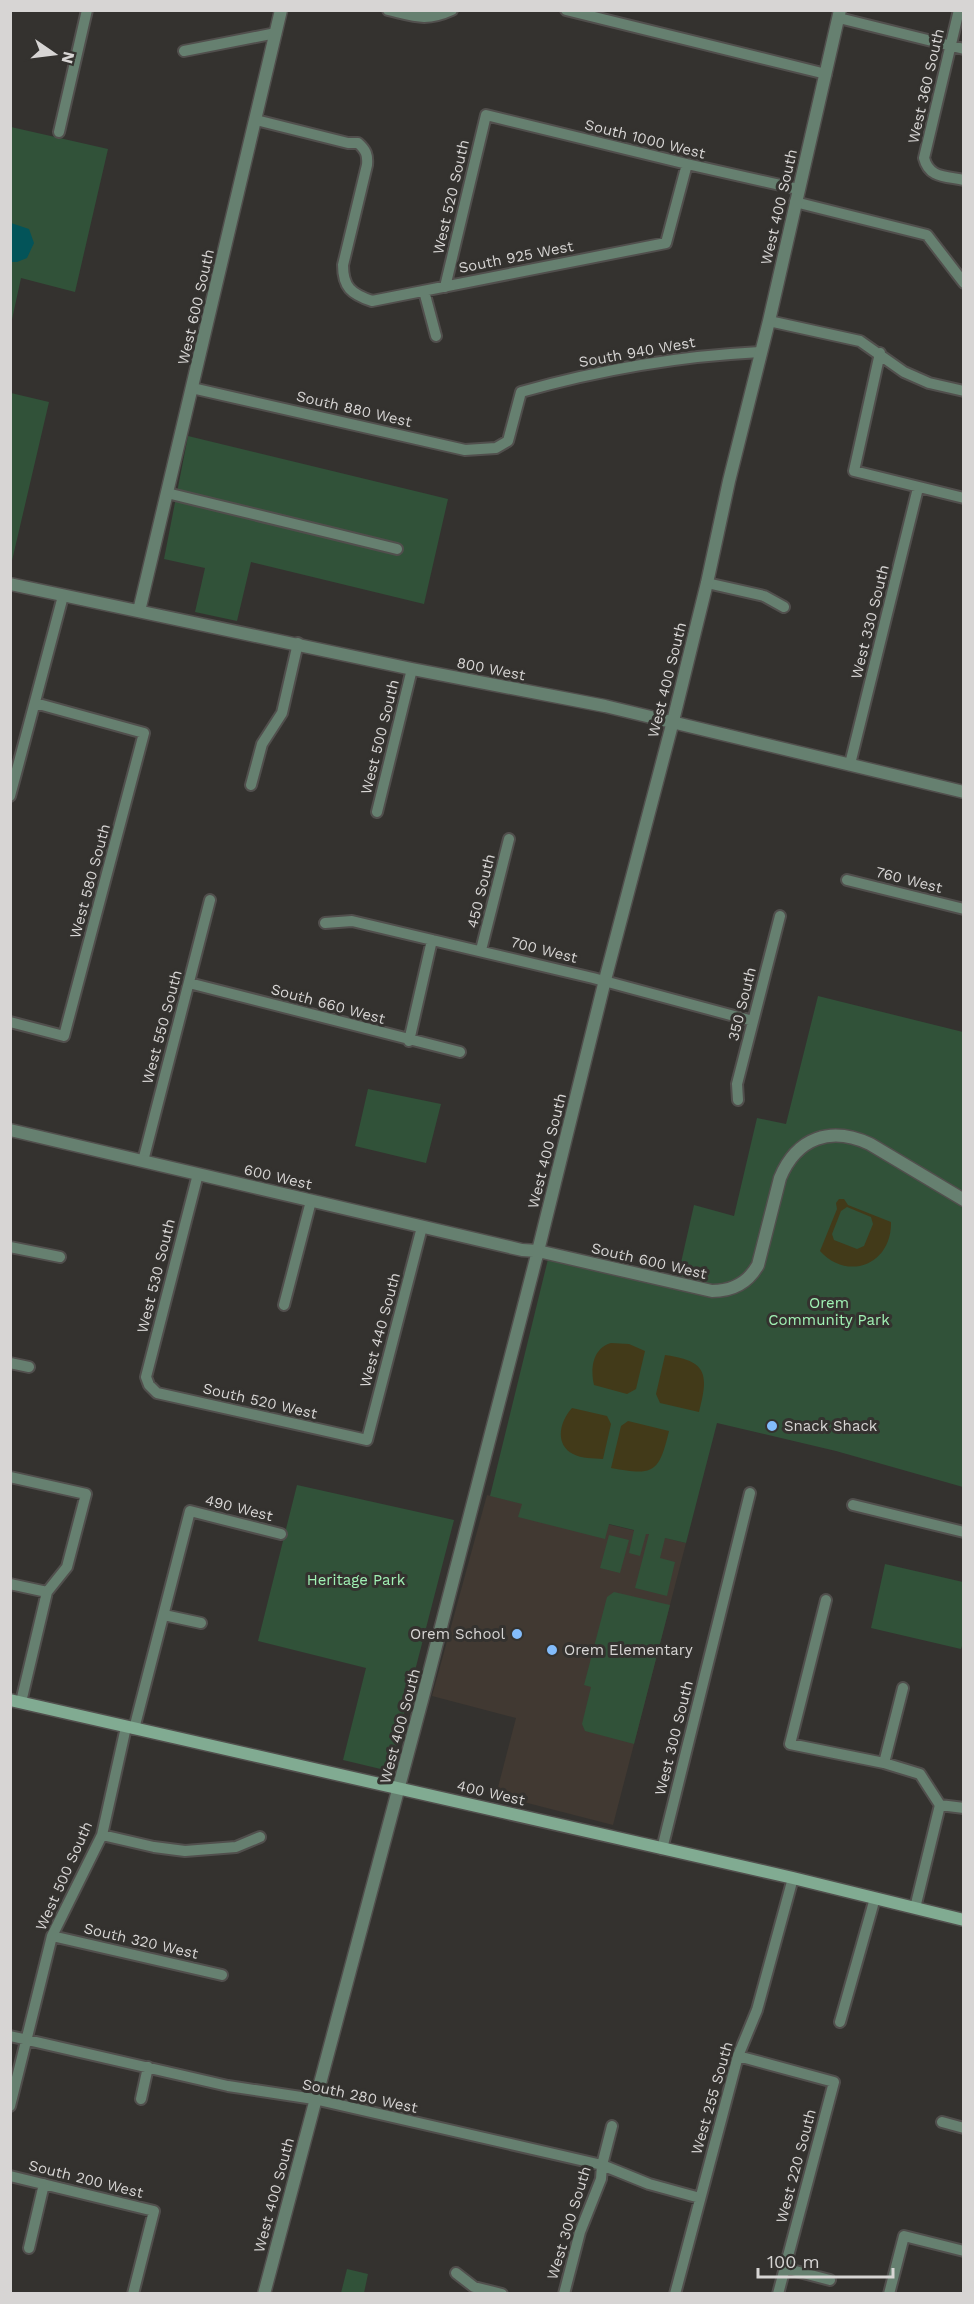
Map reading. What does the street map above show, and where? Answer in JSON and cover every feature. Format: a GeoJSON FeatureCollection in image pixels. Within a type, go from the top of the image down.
{"type":"FeatureCollection","features":[{"type":"Feature","properties":{"kind":"main road","name":"400 West"},"geometry":{"type":"LineString","coordinates":[[16,1701],[793,1878],[963,1920]]}},
{"type":"Feature","properties":{"kind":"street","name":"West 600 South"},"geometry":{"type":"LineString","coordinates":[[139,611],[281,10]]}},
{"type":"Feature","properties":{"kind":"street"},"geometry":{"type":"LineString","coordinates":[[388,10],[423,18],[441,15],[452,10]]}},
{"type":"Feature","properties":{"kind":"street"},"geometry":{"type":"LineString","coordinates":[[566,10],[826,74]]}},
{"type":"Feature","properties":{"kind":"street","name":"West 360 South"},"geometry":{"type":"LineString","coordinates":[[959,10],[924,158],[927,168],[932,172],[963,180]]}},
{"type":"Feature","properties":{"kind":"street"},"geometry":{"type":"LineString","coordinates":[[59,132],[84,11]]}},
{"type":"Feature","properties":{"kind":"street"},"geometry":{"type":"LineString","coordinates":[[839,14],[963,49]]}},
{"type":"Feature","properties":{"kind":"street","name":"West 400 South"},"geometry":{"type":"LineString","coordinates":[[264,2294],[314,2099],[399,1787],[538,1251],[604,980],[673,721],[769,321],[839,14]]}},
{"type":"Feature","properties":{"kind":"street"},"geometry":{"type":"LineString","coordinates":[[184,51],[276,33]]}},
{"type":"Feature","properties":{"kind":"street","name":"South 1000 West"},"geometry":{"type":"LineString","coordinates":[[486,115],[687,165],[797,195],[927,235],[963,282]]}},
{"type":"Feature","properties":{"kind":"street","name":"West 520 South"},"geometry":{"type":"LineString","coordinates":[[445,287],[486,115]]}},
{"type":"Feature","properties":{"kind":"street","name":"South 925 West"},"geometry":{"type":"LineString","coordinates":[[256,120],[348,143],[358,143],[364,149],[368,156],[367,165],[344,264],[343,278],[350,290],[359,297],[372,301],[666,243],[687,165]]}},
{"type":"Feature","properties":{"kind":"street"},"geometry":{"type":"LineString","coordinates":[[424,291],[436,336]]}},
{"type":"Feature","properties":{"kind":"street"},"geometry":{"type":"LineString","coordinates":[[769,321],[860,340],[904,372],[929,383],[963,391]]}},
{"type":"Feature","properties":{"kind":"street","name":"South 940 West"},"geometry":{"type":"LineString","coordinates":[[508,441],[521,392],[560,381],[643,364],[709,354],[760,352]]}},
{"type":"Feature","properties":{"kind":"street"},"geometry":{"type":"LineString","coordinates":[[880,353],[854,471],[963,498]]}},
{"type":"Feature","properties":{"kind":"street","name":"South 880 West"},"geometry":{"type":"LineString","coordinates":[[192,388],[465,450],[496,448],[508,441]]}},
{"type":"Feature","properties":{"kind":"street","name":"West 330 South"},"geometry":{"type":"LineString","coordinates":[[850,764],[918,488]]}},
{"type":"Feature","properties":{"kind":"street"},"geometry":{"type":"LineString","coordinates":[[167,493],[397,549]]}},
{"type":"Feature","properties":{"kind":"street"},"geometry":{"type":"LineString","coordinates":[[707,583],[764,596],[784,607]]}},
{"type":"Feature","properties":{"kind":"street","name":"800 West"},"geometry":{"type":"LineString","coordinates":[[10,584],[298,643],[412,669],[673,721],[963,792]]}},
{"type":"Feature","properties":{"kind":"street"},"geometry":{"type":"LineString","coordinates":[[10,796],[63,596]]}},
{"type":"Feature","properties":{"kind":"street"},"geometry":{"type":"LineString","coordinates":[[251,785],[262,744],[282,713],[298,643]]}},
{"type":"Feature","properties":{"kind":"street","name":"West 500 South"},"geometry":{"type":"LineString","coordinates":[[377,812],[412,669]]}},
{"type":"Feature","properties":{"kind":"street","name":"West 580 South"},"geometry":{"type":"LineString","coordinates":[[10,1022],[64,1036],[144,733],[35,702]]}},
{"type":"Feature","properties":{"kind":"street","name":"450 South"},"geometry":{"type":"LineString","coordinates":[[481,950],[509,839]]}},
{"type":"Feature","properties":{"kind":"street","name":"760 West"},"geometry":{"type":"LineString","coordinates":[[847,880],[963,909]]}},
{"type":"Feature","properties":{"kind":"street","name":"West 550 South"},"geometry":{"type":"LineString","coordinates":[[143,1161],[210,900]]}},
{"type":"Feature","properties":{"kind":"street","name":"350 South"},"geometry":{"type":"LineString","coordinates":[[738,1100],[737,1084],[780,916]]}},
{"type":"Feature","properties":{"kind":"street","name":"700 West"},"geometry":{"type":"LineString","coordinates":[[325,923],[352,921],[481,950],[604,980],[753,1021]]}},
{"type":"Feature","properties":{"kind":"street"},"geometry":{"type":"LineString","coordinates":[[409,1041],[432,940]]}},
{"type":"Feature","properties":{"kind":"street","name":"South 660 West"},"geometry":{"type":"LineString","coordinates":[[189,983],[409,1041],[460,1052]]}},
{"type":"Feature","properties":{"kind":"street","name":"600 West"},"geometry":{"type":"LineString","coordinates":[[10,1130],[522,1250],[538,1251]]}},
{"type":"Feature","properties":{"kind":"street","name":"South 600 West"},"geometry":{"type":"LineString","coordinates":[[538,1251],[712,1291],[732,1289],[745,1282],[758,1265],[785,1166],[798,1150],[830,1135],[849,1136],[870,1144],[963,1200]]}},
{"type":"Feature","properties":{"kind":"street","name":"West 530 South"},"geometry":{"type":"LineString","coordinates":[[149,1385],[146,1377],[198,1174]]}},
{"type":"Feature","properties":{"kind":"street"},"geometry":{"type":"LineString","coordinates":[[284,1305],[311,1201]]}},
{"type":"Feature","properties":{"kind":"street","name":"West 440 South"},"geometry":{"type":"LineString","coordinates":[[367,1440],[422,1227]]}},
{"type":"Feature","properties":{"kind":"street"},"geometry":{"type":"LineString","coordinates":[[10,1247],[60,1257]]}},
{"type":"Feature","properties":{"kind":"street"},"geometry":{"type":"LineString","coordinates":[[10,1363],[29,1367]]}},
{"type":"Feature","properties":{"kind":"street","name":"South 520 West"},"geometry":{"type":"LineString","coordinates":[[149,1385],[157,1393],[367,1440]]}},
{"type":"Feature","properties":{"kind":"street"},"geometry":{"type":"LineString","coordinates":[[10,1477],[86,1494],[68,1567],[47,1592],[16,1701]]}},
{"type":"Feature","properties":{"kind":"street","name":"West 300 South"},"geometry":{"type":"LineString","coordinates":[[662,1849],[750,1493]]}},
{"type":"Feature","properties":{"kind":"street"},"geometry":{"type":"LineString","coordinates":[[853,1505],[963,1532]]}},
{"type":"Feature","properties":{"kind":"street","name":"West 500 South"},"geometry":{"type":"LineString","coordinates":[[10,2106],[52,1936],[102,1835],[130,1728],[164,1615],[190,1511]]}},
{"type":"Feature","properties":{"kind":"street","name":"490 West"},"geometry":{"type":"LineString","coordinates":[[190,1511],[281,1534]]}},
{"type":"Feature","properties":{"kind":"street"},"geometry":{"type":"LineString","coordinates":[[10,1584],[47,1592]]}},
{"type":"Feature","properties":{"kind":"street"},"geometry":{"type":"LineString","coordinates":[[826,1600],[790,1744],[884,1763],[920,1774],[940,1805],[915,1908]]}},
{"type":"Feature","properties":{"kind":"street"},"geometry":{"type":"LineString","coordinates":[[164,1615],[201,1623]]}},
{"type":"Feature","properties":{"kind":"street"},"geometry":{"type":"LineString","coordinates":[[884,1763],[903,1688]]}},
{"type":"Feature","properties":{"kind":"street"},"geometry":{"type":"LineString","coordinates":[[940,1805],[963,1808]]}},
{"type":"Feature","properties":{"kind":"street"},"geometry":{"type":"LineString","coordinates":[[102,1835],[154,1847],[185,1851],[236,1847],[260,1837]]}},
{"type":"Feature","properties":{"kind":"street","name":"West 255 South"},"geometry":{"type":"LineString","coordinates":[[675,2294],[738,2056],[757,2010],[793,1878]]}},
{"type":"Feature","properties":{"kind":"street"},"geometry":{"type":"LineString","coordinates":[[840,2022],[875,1898]]}},
{"type":"Feature","properties":{"kind":"street","name":"South 320 West"},"geometry":{"type":"LineString","coordinates":[[52,1936],[222,1975]]}},
{"type":"Feature","properties":{"kind":"street","name":"South 280 West"},"geometry":{"type":"LineString","coordinates":[[10,2036],[228,2086],[314,2099],[602,2165],[649,2184],[700,2198]]}},
{"type":"Feature","properties":{"kind":"street","name":"West 220 South"},"geometry":{"type":"LineString","coordinates":[[738,2056],[834,2082],[778,2294]]}},
{"type":"Feature","properties":{"kind":"street"},"geometry":{"type":"LineString","coordinates":[[141,2099],[148,2067]]}},
{"type":"Feature","properties":{"kind":"street"},"geometry":{"type":"LineString","coordinates":[[942,2122],[963,2128]]}},
{"type":"Feature","properties":{"kind":"street","name":"West 300 South"},"geometry":{"type":"LineString","coordinates":[[564,2294],[580,2232],[601,2179],[602,2165],[612,2126]]}},
{"type":"Feature","properties":{"kind":"street","name":"South 200 West"},"geometry":{"type":"LineString","coordinates":[[10,2176],[154,2211],[133,2294]]}},
{"type":"Feature","properties":{"kind":"street"},"geometry":{"type":"LineString","coordinates":[[29,2248],[44,2184]]}},
{"type":"Feature","properties":{"kind":"street"},"geometry":{"type":"LineString","coordinates":[[889,2294],[904,2236],[963,2251]]}},
{"type":"Feature","properties":{"kind":"street"},"geometry":{"type":"LineString","coordinates":[[784,2268],[830,2280]]}},
{"type":"Feature","properties":{"kind":"street"},"geometry":{"type":"LineString","coordinates":[[456,2273],[474,2287],[502,2294]]}},
{"type":"Feature","properties":{"kind":"shaded area","name":"Orem Elementary"},"geometry":{"type":"Polygon","coordinates":[[[487,1495],[686,1543],[613,1825],[496,1795],[516,1718],[432,1696],[487,1495]]]}},
{"type":"Feature","properties":{"kind":"green space"},"geometry":{"type":"Polygon","coordinates":[[[11,127],[108,149],[75,292],[21,278],[11,324],[11,127]]]}},
{"type":"Feature","properties":{"kind":"green space"},"geometry":{"type":"Polygon","coordinates":[[[10,393],[49,402],[11,565],[10,393]]]}},
{"type":"Feature","properties":{"kind":"green space"},"geometry":{"type":"Polygon","coordinates":[[[188,436],[448,499],[424,604],[251,562],[237,621],[195,612],[205,568],[164,559],[188,436]]]}},
{"type":"Feature","properties":{"kind":"green space","name":"Orem Community Park"},"geometry":{"type":"Polygon","coordinates":[[[818,996],[963,1032],[963,1487],[836,1451],[717,1423],[686,1543],[665,1538],[660,1558],[675,1562],[667,1596],[635,1588],[649,1534],[646,1534],[640,1556],[629,1553],[634,1530],[609,1524],[605,1539],[518,1517],[522,1504],[490,1496],[551,1247],[678,1276],[694,1205],[734,1216],[757,1118],[786,1124],[818,996]]]}},
{"type":"Feature","properties":{"kind":"green space"},"geometry":{"type":"Polygon","coordinates":[[[368,1089],[441,1104],[426,1163],[355,1146],[368,1089]]]}},
{"type":"Feature","properties":{"kind":"green space","name":"Heritage Park"},"geometry":{"type":"Polygon","coordinates":[[[297,1485],[454,1520],[389,1771],[343,1760],[366,1668],[258,1641],[297,1485]]]}},
{"type":"Feature","properties":{"kind":"green space"},"geometry":{"type":"Polygon","coordinates":[[[609,1535],[629,1540],[620,1573],[600,1568],[609,1535]]]}},
{"type":"Feature","properties":{"kind":"green space"},"geometry":{"type":"Polygon","coordinates":[[[885,1564],[963,1582],[964,1640],[961,1649],[871,1628],[885,1564]]]}},
{"type":"Feature","properties":{"kind":"green space"},"geometry":{"type":"Polygon","coordinates":[[[614,1592],[670,1605],[634,1744],[585,1731],[582,1724],[591,1687],[584,1685],[607,1597],[614,1592]]]}},
{"type":"Feature","properties":{"kind":"green space"},"geometry":{"type":"Polygon","coordinates":[[[347,2269],[368,2274],[364,2293],[341,2293],[347,2269]]]}},
{"type":"Feature","properties":{"kind":"sand"},"geometry":{"type":"Polygon","coordinates":[[[839,1199],[844,1199],[848,1205],[891,1222],[889,1237],[884,1249],[876,1258],[855,1267],[831,1260],[820,1251],[837,1209],[836,1203],[839,1199]],[[847,1207],[841,1211],[832,1234],[834,1240],[857,1249],[864,1246],[873,1224],[871,1217],[847,1207]]]}},
{"type":"Feature","properties":{"kind":"sand"},"geometry":{"type":"Polygon","coordinates":[[[611,1343],[629,1344],[645,1351],[636,1389],[627,1394],[594,1385],[592,1372],[594,1360],[600,1349],[611,1343]]]}},
{"type":"Feature","properties":{"kind":"sand"},"geometry":{"type":"Polygon","coordinates":[[[665,1355],[689,1361],[702,1371],[704,1387],[699,1412],[660,1403],[656,1394],[665,1355]]]}},
{"type":"Feature","properties":{"kind":"sand"},"geometry":{"type":"Polygon","coordinates":[[[572,1408],[607,1416],[611,1424],[603,1459],[576,1456],[563,1444],[562,1426],[572,1408]]]}},
{"type":"Feature","properties":{"kind":"sand"},"geometry":{"type":"Polygon","coordinates":[[[628,1421],[669,1431],[658,1463],[646,1471],[611,1468],[621,1426],[628,1421]]]}},
{"type":"Feature","properties":{"kind":"water"},"geometry":{"type":"Polygon","coordinates":[[[11,223],[29,229],[34,243],[27,258],[17,262],[11,262],[11,223]]]}},
{"type":"Feature","properties":{"kind":"place","name":"Snack Shack"},"geometry":{"type":"Point","coordinates":[772,1426]}},
{"type":"Feature","properties":{"kind":"place","name":"Orem School"},"geometry":{"type":"Point","coordinates":[517,1634]}},
{"type":"Feature","properties":{"kind":"place","name":"Orem Elementary"},"geometry":{"type":"Point","coordinates":[552,1650]}}]}
